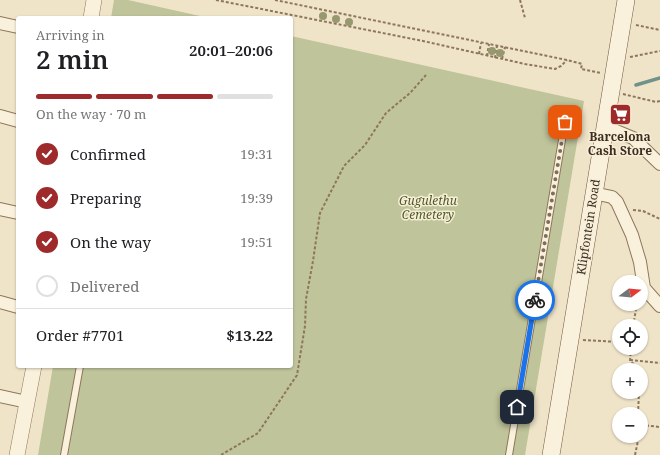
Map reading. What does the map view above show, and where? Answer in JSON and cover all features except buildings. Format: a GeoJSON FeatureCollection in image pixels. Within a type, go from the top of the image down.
{"type":"FeatureCollection","features":[{"type":"Feature","properties":{"kind":"main road","name":"Klipfontein Road"},"geometry":{"type":"LineString","coordinates":[[551,455],[604,126],[626,0]]}},
{"type":"Feature","properties":{"kind":"street"},"geometry":{"type":"LineString","coordinates":[[91,16],[94,0]]}},
{"type":"Feature","properties":{"kind":"street"},"geometry":{"type":"LineString","coordinates":[[0,23],[16,27]]}},
{"type":"Feature","properties":{"kind":"street"},"geometry":{"type":"LineString","coordinates":[[0,116],[16,120]]}},
{"type":"Feature","properties":{"kind":"street"},"geometry":{"type":"LineString","coordinates":[[604,126],[633,138],[660,164]]}},
{"type":"Feature","properties":{"kind":"street"},"geometry":{"type":"LineString","coordinates":[[593,193],[612,197],[617,202],[634,242],[640,262],[644,288],[660,306]]}},
{"type":"Feature","properties":{"kind":"street"},"geometry":{"type":"LineString","coordinates":[[0,209],[16,213]]}},
{"type":"Feature","properties":{"kind":"street"},"geometry":{"type":"LineString","coordinates":[[0,302],[16,306]]}},
{"type":"Feature","properties":{"kind":"street"},"geometry":{"type":"LineString","coordinates":[[17,455],[34,368]]}},
{"type":"Feature","properties":{"kind":"street"},"geometry":{"type":"LineString","coordinates":[[0,396],[27,402]]}},
{"type":"Feature","properties":{"kind":"lane"},"geometry":{"type":"LineString","coordinates":[[509,455],[565,122]]}},
{"type":"Feature","properties":{"kind":"lane"},"geometry":{"type":"LineString","coordinates":[[64,455],[80,368]]}},
{"type":"Feature","properties":{"kind":"path"},"geometry":{"type":"LineString","coordinates":[[216,0],[555,69],[562,66],[567,60]]}},
{"type":"Feature","properties":{"kind":"path"},"geometry":{"type":"LineString","coordinates":[[275,0],[567,60],[582,64],[581,69],[606,74]]}},
{"type":"Feature","properties":{"kind":"path"},"geometry":{"type":"LineString","coordinates":[[520,0],[525,18]]}},
{"type":"Feature","properties":{"kind":"path"},"geometry":{"type":"LineString","coordinates":[[630,24],[660,30]]}},
{"type":"Feature","properties":{"kind":"path"},"geometry":{"type":"LineString","coordinates":[[479,54],[481,43]]}},
{"type":"Feature","properties":{"kind":"path"},"geometry":{"type":"LineString","coordinates":[[487,56],[489,44]]}},
{"type":"Feature","properties":{"kind":"path"},"geometry":{"type":"LineString","coordinates":[[495,58],[497,46]]}},
{"type":"Feature","properties":{"kind":"path"},"geometry":{"type":"LineString","coordinates":[[502,59],[505,47]]}},
{"type":"Feature","properties":{"kind":"path"},"geometry":{"type":"LineString","coordinates":[[626,58],[660,51]]}},
{"type":"Feature","properties":{"kind":"path"},"geometry":{"type":"LineString","coordinates":[[221,455],[258,433],[297,375],[305,326],[306,299],[320,213],[344,166],[365,145],[386,113],[410,93],[426,75]]}},
{"type":"Feature","properties":{"kind":"path"},"geometry":{"type":"LineString","coordinates":[[618,93],[656,102],[660,101]]}},
{"type":"Feature","properties":{"kind":"path"},"geometry":{"type":"LineString","coordinates":[[624,216],[631,210],[636,209],[660,219]]}},
{"type":"Feature","properties":{"kind":"path"},"geometry":{"type":"LineString","coordinates":[[578,339],[612,341]]}},
{"type":"Feature","properties":{"kind":"path"},"geometry":{"type":"LineString","coordinates":[[630,355],[630,360],[633,363]]}},
{"type":"Feature","properties":{"kind":"path"},"geometry":{"type":"LineString","coordinates":[[630,360],[660,363]]}},
{"type":"Feature","properties":{"kind":"path"},"geometry":{"type":"LineString","coordinates":[[648,426],[660,427]]}},
{"type":"Feature","properties":{"kind":"path"},"geometry":{"type":"LineString","coordinates":[[635,455],[638,443]]}},
{"type":"Feature","properties":{"kind":"green space"},"geometry":{"type":"Polygon","coordinates":[[[114,0],[128,0],[200,16],[111,16],[114,0]]]}},
{"type":"Feature","properties":{"kind":"green space","name":"Gugulethu Cemetery"},"geometry":{"type":"Polygon","coordinates":[[[293,36],[584,101],[525,455],[38,455],[53,368],[293,368],[293,36]]]}},
{"type":"Feature","properties":{"kind":"waterway"},"geometry":{"type":"LineString","coordinates":[[636,85],[660,78]]}},
{"type":"Feature","properties":{"kind":"way so far"},"geometry":{"type":"LineString","coordinates":[[535,300],[565,122]]}},
{"type":"Feature","properties":{"kind":"place","name":"Barcelona Cash Store"},"geometry":{"type":"Point","coordinates":[620,115]}},
{"type":"Feature","properties":{"kind":"route"},"geometry":{"type":"LineString","coordinates":[[517,407],[535,300]]}}]}
